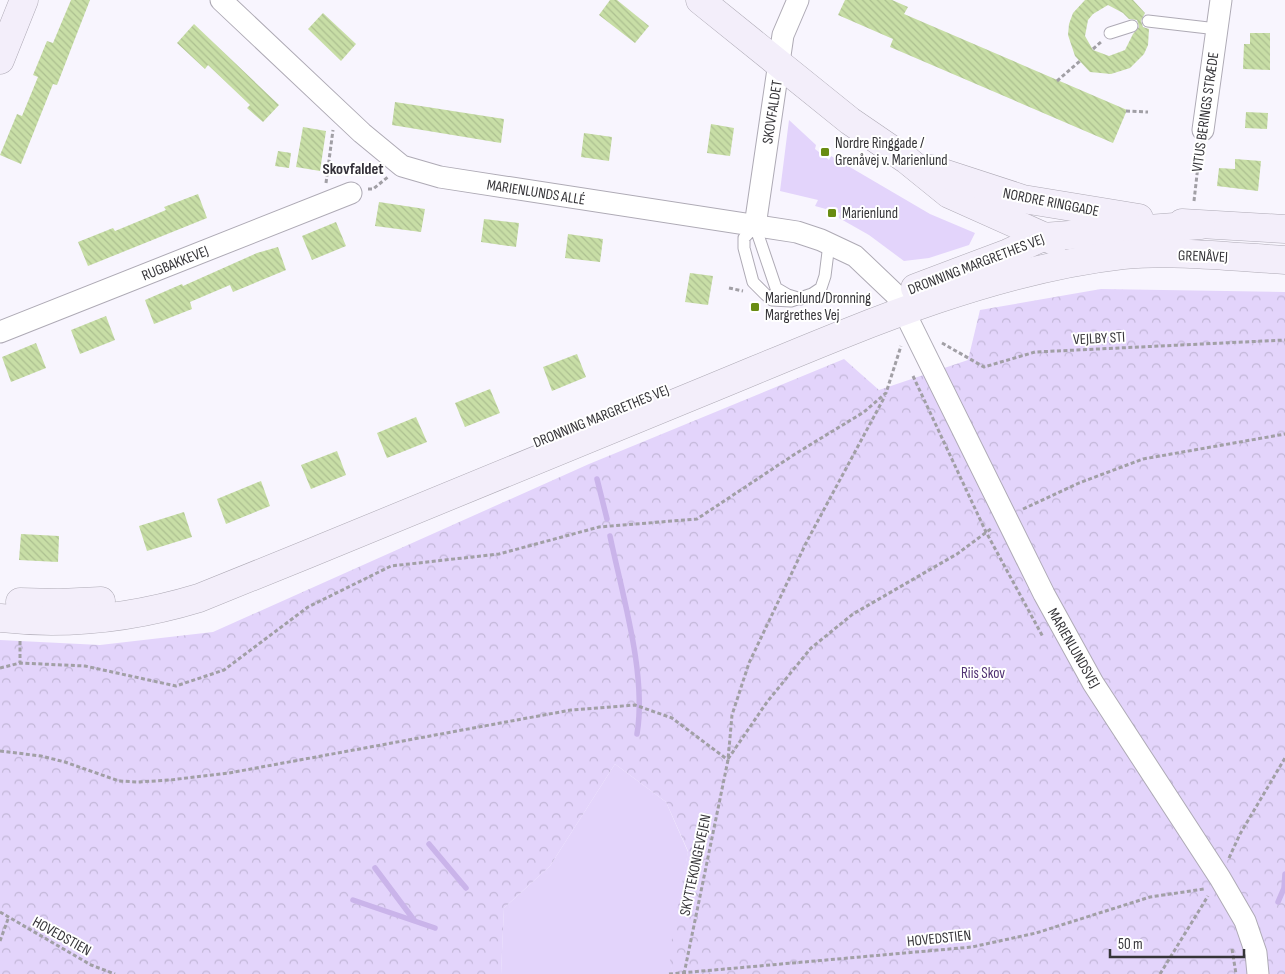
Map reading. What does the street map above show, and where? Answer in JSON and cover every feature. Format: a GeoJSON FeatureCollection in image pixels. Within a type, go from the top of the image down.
{"type":"FeatureCollection","features":[{"type":"Feature","properties":{"kind":"street"},"geometry":{"type":"LineString","coordinates":[[0,60],[24,0]]}},
{"type":"Feature","properties":{"kind":"street","name":"MARIENLUNDS ALLÉ"},"geometry":{"type":"LineString","coordinates":[[221,0],[336,109],[402,166],[440,177],[797,232],[855,256],[899,303]]}},
{"type":"Feature","properties":{"kind":"street","name":"NORDRE RINGGADE"},"geometry":{"type":"LineString","coordinates":[[700,0],[850,121],[906,160],[949,194],[1006,222],[1043,237],[1095,253],[1121,256]]}},
{"type":"Feature","properties":{"kind":"street","name":"SKOVFALDET"},"geometry":{"type":"LineString","coordinates":[[754,226],[784,35],[798,0]]}},
{"type":"Feature","properties":{"kind":"street","name":"VITUS BERINGS STRÆDE"},"geometry":{"type":"LineString","coordinates":[[1202,130],[1221,0]]}},
{"type":"Feature","properties":{"kind":"street","name":"NORDRE RINGGADE"},"geometry":{"type":"LineString","coordinates":[[906,160],[997,192],[1023,199],[1196,225]]}},
{"type":"Feature","properties":{"kind":"street","name":"RUGBAKKEVEJ"},"geometry":{"type":"LineString","coordinates":[[0,332],[350,193]]}},
{"type":"Feature","properties":{"kind":"street"},"geometry":{"type":"LineString","coordinates":[[1006,222],[1014,232],[1014,243],[1008,254]]}},
{"type":"Feature","properties":{"kind":"street","name":"GRENÅVEJ"},"geometry":{"type":"LineString","coordinates":[[1196,225],[1285,229]]}},
{"type":"Feature","properties":{"kind":"street","name":"DRONNING MARGRETHES VEJ"},"geometry":{"type":"LineString","coordinates":[[0,618],[58,623],[93,621],[132,615],[199,598],[899,303],[1043,237],[1196,225]]}},
{"type":"Feature","properties":{"kind":"street","name":"GRENÅVEJ"},"geometry":{"type":"LineString","coordinates":[[1121,256],[1145,254],[1285,260]]}},
{"type":"Feature","properties":{"kind":"street","name":"DRONNING MARGRETHES VEJ"},"geometry":{"type":"LineString","coordinates":[[0,599],[58,604],[94,602],[130,597],[192,580],[741,360],[899,303],[1042,270],[1121,256]]}},
{"type":"Feature","properties":{"kind":"street","name":"MARIENLUNDSVEJ"},"geometry":{"type":"LineString","coordinates":[[899,303],[1009,516],[1044,594],[1093,683],[1213,885],[1250,935],[1256,953],[1258,974]]}},
{"type":"Feature","properties":{"kind":"lane"},"geometry":{"type":"LineString","coordinates":[[1148,21],[1217,29]]}},
{"type":"Feature","properties":{"kind":"lane"},"geometry":{"type":"LineString","coordinates":[[1110,33],[1132,26]]}},
{"type":"Feature","properties":{"kind":"lane"},"geometry":{"type":"LineString","coordinates":[[754,226],[744,238],[744,248],[753,282],[772,300],[791,301],[801,299],[820,288],[825,276],[829,244]]}},
{"type":"Feature","properties":{"kind":"lane"},"geometry":{"type":"LineString","coordinates":[[754,226],[776,288],[788,295],[801,299]]}},
{"type":"Feature","properties":{"kind":"path"},"geometry":{"type":"LineString","coordinates":[[1057,81],[1080,61]]}},
{"type":"Feature","properties":{"kind":"path"},"geometry":{"type":"LineString","coordinates":[[323,204],[336,109]]}},
{"type":"Feature","properties":{"kind":"path"},"geometry":{"type":"LineString","coordinates":[[1126,111],[1148,112]]}},
{"type":"Feature","properties":{"kind":"path","name":"VITUS BERINGS STRÆDE"},"geometry":{"type":"LineString","coordinates":[[1196,225],[1202,130]]}},
{"type":"Feature","properties":{"kind":"path"},"geometry":{"type":"LineString","coordinates":[[350,193],[373,188],[402,166]]}},
{"type":"Feature","properties":{"kind":"path"},"geometry":{"type":"LineString","coordinates":[[729,288],[748,292]]}},
{"type":"Feature","properties":{"kind":"path","name":"VEJLBY STI"},"geometry":{"type":"LineString","coordinates":[[941,343],[984,367],[1035,352],[1285,340]]}},
{"type":"Feature","properties":{"kind":"path","name":"SKYTTEKONGEVEJEN"},"geometry":{"type":"LineString","coordinates":[[684,973],[728,760],[732,715],[748,663],[807,541],[886,393],[902,343]]}},
{"type":"Feature","properties":{"kind":"path"},"geometry":{"type":"LineString","coordinates":[[0,668],[20,663],[85,666],[176,686],[224,670],[308,607],[392,566],[499,554],[599,527],[697,519],[795,454],[864,412],[886,393]]}},
{"type":"Feature","properties":{"kind":"path"},"geometry":{"type":"LineString","coordinates":[[0,751],[41,756],[120,780],[162,781],[229,773],[571,710],[635,705],[672,718],[728,760],[767,702],[812,648],[853,614],[956,554],[1009,516],[1079,483],[1143,460],[1285,434]]}},
{"type":"Feature","properties":{"kind":"path"},"geometry":{"type":"LineString","coordinates":[[1160,974],[1208,896],[1240,834],[1285,758]]}},
{"type":"Feature","properties":{"kind":"path"},"geometry":{"type":"LineString","coordinates":[[1208,896],[1213,885]]}},
{"type":"Feature","properties":{"kind":"path","name":"HOVEDSTIEN"},"geometry":{"type":"LineString","coordinates":[[669,974],[972,947],[1036,933],[1150,897],[1213,885]]}},
{"type":"Feature","properties":{"kind":"path"},"geometry":{"type":"LineString","coordinates":[[1208,896],[1212,903]]}},
{"type":"Feature","properties":{"kind":"path","name":"HOVEDSTIEN"},"geometry":{"type":"LineString","coordinates":[[0,912],[91,965],[115,974]]}},
{"type":"Feature","properties":{"kind":"path"},"geometry":{"type":"LineString","coordinates":[[0,941],[8,918]]}},
{"type":"Feature","properties":{"kind":"path"},"geometry":{"type":"LineString","coordinates":[[1230,943],[1236,974]]}},
{"type":"Feature","properties":{"kind":"green space"},"geometry":{"type":"Polygon","coordinates":[[[789,120],[816,145],[815,149],[829,160],[831,156],[930,214],[975,233],[969,245],[929,258],[904,261],[869,235],[839,218],[840,213],[815,206],[818,200],[780,191],[789,120]]]}},
{"type":"Feature","properties":{"kind":"green space","name":"Riis Skov"},"geometry":{"type":"Polygon","coordinates":[[[1101,289],[1285,292],[1285,974],[673,974],[669,955],[688,851],[666,802],[615,764],[550,866],[504,908],[501,974],[0,974],[0,640],[100,645],[213,632],[589,464],[844,359],[879,390],[968,360],[980,310],[1101,289]]]}},
{"type":"Feature","properties":{"kind":"green space"},"geometry":{"type":"Polygon","coordinates":[[[615,764],[666,802],[688,852],[670,955],[673,974],[501,974],[504,908],[550,866],[615,764]]]}},
{"type":"Feature","properties":{"kind":"building"},"geometry":{"type":"Polygon","coordinates":[[[71,0],[90,0],[57,85],[53,84],[21,164],[0,155],[17,114],[22,116],[38,77],[33,75],[47,41],[53,43],[71,0]]]}},
{"type":"Feature","properties":{"kind":"building"},"geometry":{"type":"Polygon","coordinates":[[[610,0],[617,0],[649,26],[635,43],[599,15],[610,0]]]}},
{"type":"Feature","properties":{"kind":"building"},"geometry":{"type":"Polygon","coordinates":[[[845,0],[892,0],[908,7],[904,14],[1127,110],[1113,143],[890,47],[893,39],[838,15],[845,0]]]}},
{"type":"Feature","properties":{"kind":"building"},"geometry":{"type":"Polygon","coordinates":[[[1085,0],[1133,0],[1145,13],[1141,21],[1143,27],[1149,29],[1148,45],[1144,54],[1130,68],[1111,74],[1090,72],[1075,56],[1068,35],[1073,13],[1085,0]],[[1108,5],[1093,14],[1088,20],[1085,36],[1093,50],[1109,56],[1125,50],[1139,27],[1137,20],[1129,19],[1123,13],[1108,5]]]}},
{"type":"Feature","properties":{"kind":"building"},"geometry":{"type":"Polygon","coordinates":[[[323,13],[356,44],[341,61],[308,29],[323,13]]]}},
{"type":"Feature","properties":{"kind":"building"},"geometry":{"type":"Polygon","coordinates":[[[194,24],[279,105],[263,122],[247,108],[250,105],[208,65],[205,69],[177,43],[194,24]]]}},
{"type":"Feature","properties":{"kind":"building"},"geometry":{"type":"Polygon","coordinates":[[[1250,33],[1270,33],[1270,70],[1243,69],[1244,44],[1250,44],[1250,33]]]}},
{"type":"Feature","properties":{"kind":"building"},"geometry":{"type":"Polygon","coordinates":[[[395,102],[504,119],[501,143],[392,125],[395,102]]]}},
{"type":"Feature","properties":{"kind":"building"},"geometry":{"type":"Polygon","coordinates":[[[1246,112],[1268,113],[1267,129],[1245,128],[1246,112]]]}},
{"type":"Feature","properties":{"kind":"building"},"geometry":{"type":"Polygon","coordinates":[[[711,124],[734,128],[730,156],[707,153],[711,124]]]}},
{"type":"Feature","properties":{"kind":"building"},"geometry":{"type":"Polygon","coordinates":[[[303,127],[326,131],[320,171],[296,167],[303,127]]]}},
{"type":"Feature","properties":{"kind":"building"},"geometry":{"type":"Polygon","coordinates":[[[584,133],[612,137],[609,161],[581,157],[584,133]]]}},
{"type":"Feature","properties":{"kind":"building"},"geometry":{"type":"Polygon","coordinates":[[[278,151],[291,153],[289,168],[275,166],[278,151]]]}},
{"type":"Feature","properties":{"kind":"building"},"geometry":{"type":"Polygon","coordinates":[[[1235,159],[1261,161],[1258,191],[1217,186],[1219,168],[1235,169],[1235,159]]]}},
{"type":"Feature","properties":{"kind":"building"},"geometry":{"type":"Polygon","coordinates":[[[198,194],[207,218],[88,266],[78,242],[113,228],[115,231],[166,210],[164,207],[198,194]]]}},
{"type":"Feature","properties":{"kind":"building"},"geometry":{"type":"Polygon","coordinates":[[[379,202],[425,209],[421,232],[375,226],[379,202]]]}},
{"type":"Feature","properties":{"kind":"building"},"geometry":{"type":"Polygon","coordinates":[[[484,219],[519,223],[516,247],[481,242],[484,219]]]}},
{"type":"Feature","properties":{"kind":"building"},"geometry":{"type":"Polygon","coordinates":[[[336,222],[346,246],[312,260],[302,236],[336,222]]]}},
{"type":"Feature","properties":{"kind":"building"},"geometry":{"type":"Polygon","coordinates":[[[568,234],[603,239],[600,262],[565,258],[568,234]]]}},
{"type":"Feature","properties":{"kind":"building"},"geometry":{"type":"Polygon","coordinates":[[[278,247],[286,270],[233,292],[230,285],[190,302],[192,309],[154,324],[145,300],[182,284],[183,286],[257,253],[278,247]]]}},
{"type":"Feature","properties":{"kind":"building"},"geometry":{"type":"Polygon","coordinates":[[[690,273],[713,276],[708,305],[685,302],[690,273]]]}},
{"type":"Feature","properties":{"kind":"building"},"geometry":{"type":"Polygon","coordinates":[[[106,316],[115,340],[80,354],[71,330],[106,316]]]}},
{"type":"Feature","properties":{"kind":"building"},"geometry":{"type":"Polygon","coordinates":[[[36,343],[46,368],[11,382],[2,357],[36,343]]]}},
{"type":"Feature","properties":{"kind":"building"},"geometry":{"type":"Polygon","coordinates":[[[577,354],[586,377],[552,391],[543,367],[577,354]]]}},
{"type":"Feature","properties":{"kind":"building"},"geometry":{"type":"Polygon","coordinates":[[[490,389],[500,413],[465,427],[455,403],[490,389]]]}},
{"type":"Feature","properties":{"kind":"building"},"geometry":{"type":"Polygon","coordinates":[[[416,417],[427,442],[387,458],[377,433],[416,417]]]}},
{"type":"Feature","properties":{"kind":"building"},"geometry":{"type":"Polygon","coordinates":[[[337,451],[346,475],[311,489],[301,465],[337,451]]]}},
{"type":"Feature","properties":{"kind":"building"},"geometry":{"type":"Polygon","coordinates":[[[261,481],[270,506],[226,524],[217,499],[261,481]]]}},
{"type":"Feature","properties":{"kind":"building"},"geometry":{"type":"Polygon","coordinates":[[[184,512],[192,537],[147,551],[139,526],[184,512]]]}},
{"type":"Feature","properties":{"kind":"building"},"geometry":{"type":"Polygon","coordinates":[[[21,534],[59,536],[58,562],[19,560],[21,534]]]}},
{"type":"Feature","properties":{"kind":"waterway"},"geometry":{"type":"LineString","coordinates":[[597,479],[607,519]]}},
{"type":"Feature","properties":{"kind":"waterway"},"geometry":{"type":"LineString","coordinates":[[610,536],[636,661],[639,686],[637,734]]}},
{"type":"Feature","properties":{"kind":"waterway"},"geometry":{"type":"LineString","coordinates":[[429,844],[466,888]]}},
{"type":"Feature","properties":{"kind":"waterway"},"geometry":{"type":"LineString","coordinates":[[375,868],[414,920]]}},
{"type":"Feature","properties":{"kind":"waterway"},"geometry":{"type":"LineString","coordinates":[[1278,902],[1284,888],[1285,874]]}},
{"type":"Feature","properties":{"kind":"waterway"},"geometry":{"type":"LineString","coordinates":[[353,900],[435,928]]}},
{"type":"Feature","properties":{"kind":"place","name":"Nordre Ringgade / Grenåvej v. Marienlund"},"geometry":{"type":"Point","coordinates":[825,152]}},
{"type":"Feature","properties":{"kind":"place","name":"Marienlund"},"geometry":{"type":"Point","coordinates":[832,213]}},
{"type":"Feature","properties":{"kind":"place","name":"Marienlund/Dronning Margrethes Vej"},"geometry":{"type":"Point","coordinates":[755,307]}},
{"type":"Feature","properties":{"kind":"district","name":"Skovfaldet"},"geometry":{"type":"Point","coordinates":[353,168]}}]}
